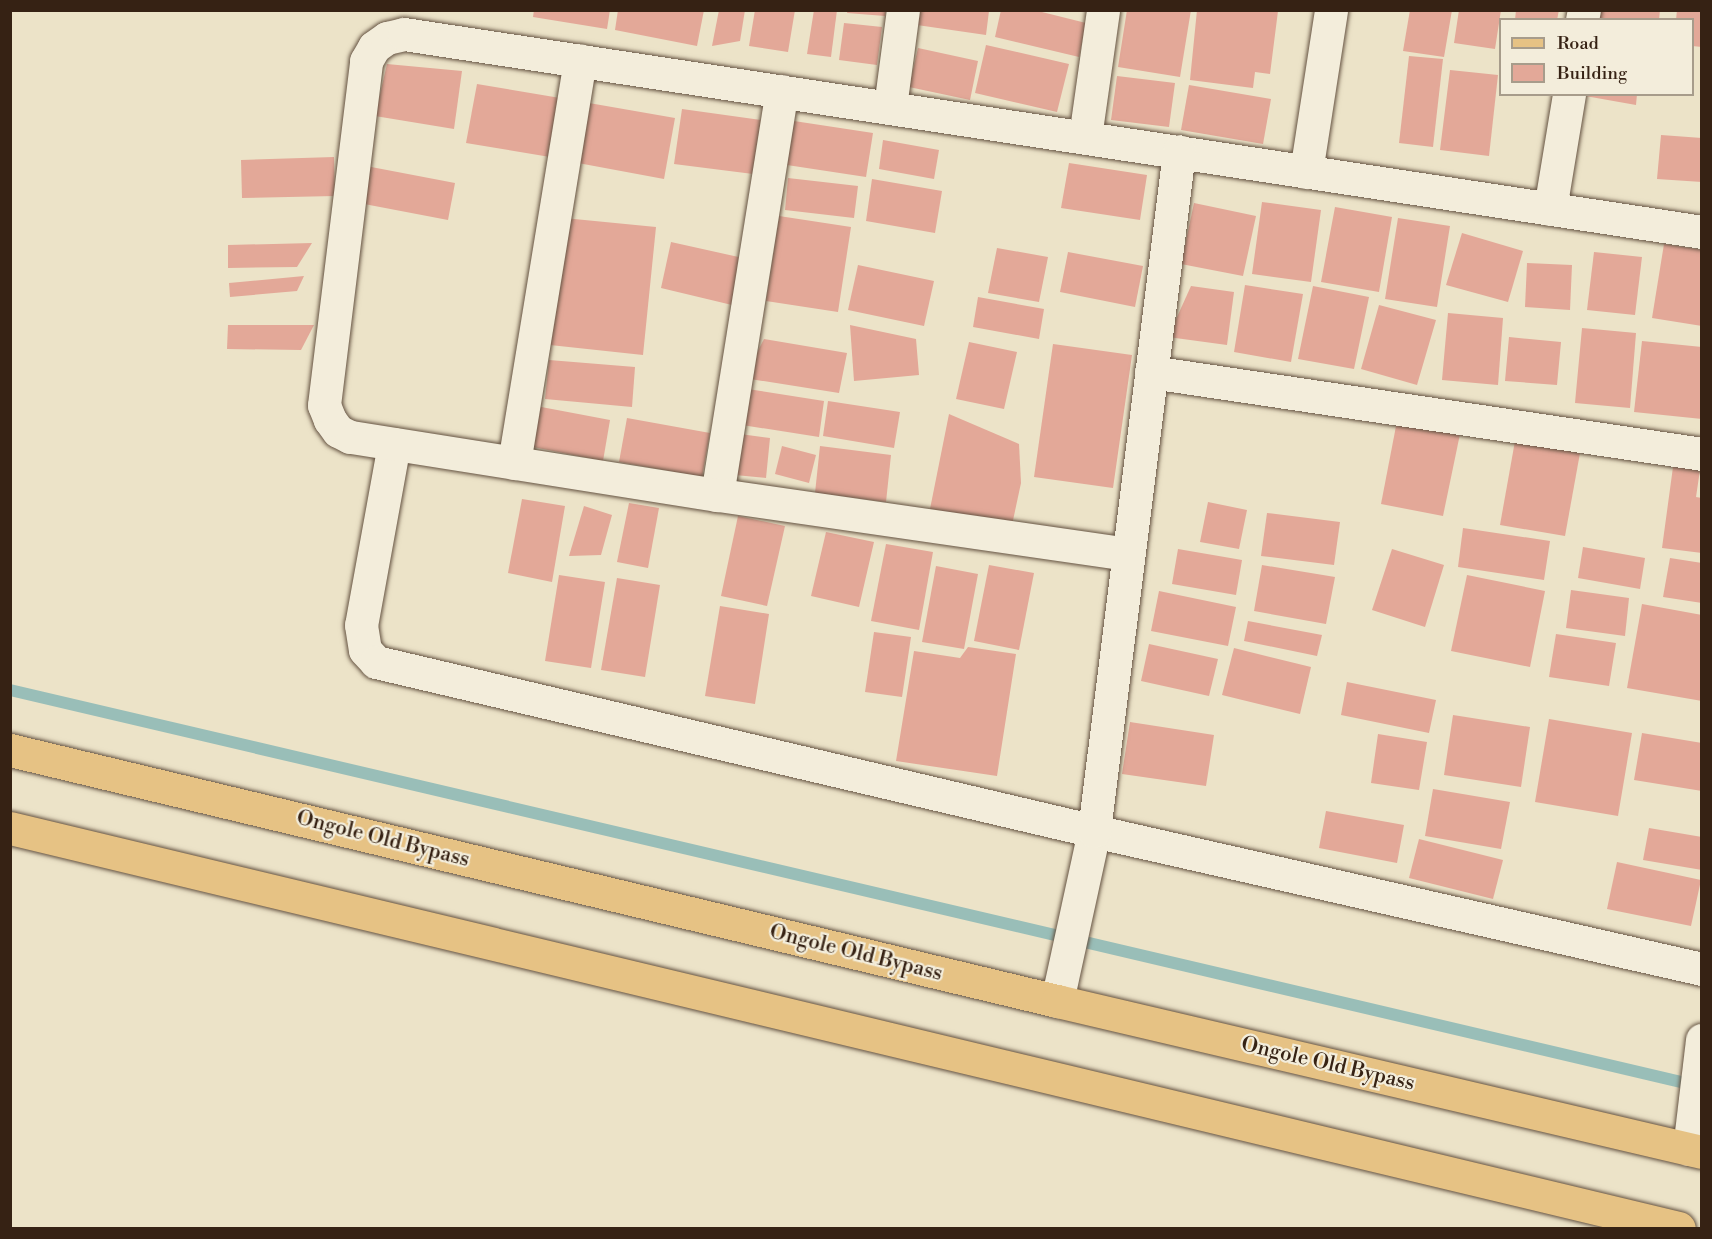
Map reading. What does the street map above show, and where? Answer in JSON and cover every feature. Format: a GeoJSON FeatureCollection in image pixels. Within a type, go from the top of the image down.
{"type":"FeatureCollection","features":[{"type":"Feature","properties":{"kind":"main road","name":"Ongole Old Bypass"},"geometry":{"type":"LineString","coordinates":[[10,750],[1057,1001],[1695,1150]]}},
{"type":"Feature","properties":{"kind":"main road"},"geometry":{"type":"LineString","coordinates":[[10,828],[1679,1228]]}},
{"type":"Feature","properties":{"kind":"street"},"geometry":{"type":"LineString","coordinates":[[890,107],[903,10]]}},
{"type":"Feature","properties":{"kind":"street"},"geometry":{"type":"LineString","coordinates":[[1085,137],[1103,10]]}},
{"type":"Feature","properties":{"kind":"street"},"geometry":{"type":"LineString","coordinates":[[1306,172],[1331,10]]}},
{"type":"Feature","properties":{"kind":"street"},"geometry":{"type":"LineString","coordinates":[[1128,554],[717,495],[350,437],[338,431],[330,420],[324,405],[366,61],[374,47],[387,38],[404,33],[1701,232]]}},
{"type":"Feature","properties":{"kind":"street"},"geometry":{"type":"LineString","coordinates":[[514,463],[580,60]]}},
{"type":"Feature","properties":{"kind":"street"},"geometry":{"type":"LineString","coordinates":[[717,495],[782,91]]}},
{"type":"Feature","properties":{"kind":"street"},"geometry":{"type":"LineString","coordinates":[[1550,209],[1569,96]]}},
{"type":"Feature","properties":{"kind":"street"},"geometry":{"type":"LineString","coordinates":[[1057,1001],[1092,844],[1179,152]]}},
{"type":"Feature","properties":{"kind":"street"},"geometry":{"type":"LineString","coordinates":[[1151,372],[1701,454]]}},
{"type":"Feature","properties":{"kind":"street"},"geometry":{"type":"LineString","coordinates":[[394,444],[362,625],[365,650],[376,662],[1092,844],[1701,969]]}},
{"type":"Feature","properties":{"kind":"street"},"geometry":{"type":"LineString","coordinates":[[1695,1150],[1701,1040]]}},
{"type":"Feature","properties":{"kind":"building"},"geometry":{"type":"Polygon","coordinates":[[[534,10],[610,10],[607,29],[533,17],[534,10]]]}},
{"type":"Feature","properties":{"kind":"building"},"geometry":{"type":"Polygon","coordinates":[[[618,10],[704,10],[697,46],[615,30],[618,10]]]}},
{"type":"Feature","properties":{"kind":"building"},"geometry":{"type":"Polygon","coordinates":[[[719,10],[745,10],[740,41],[712,46],[719,10]]]}},
{"type":"Feature","properties":{"kind":"building"},"geometry":{"type":"Polygon","coordinates":[[[755,10],[795,10],[788,52],[749,46],[755,10]]]}},
{"type":"Feature","properties":{"kind":"building"},"geometry":{"type":"Polygon","coordinates":[[[814,10],[837,10],[831,57],[807,54],[814,10]]]}},
{"type":"Feature","properties":{"kind":"building"},"geometry":{"type":"Polygon","coordinates":[[[848,10],[886,10],[885,16],[847,13],[848,10]]]}},
{"type":"Feature","properties":{"kind":"building"},"geometry":{"type":"Polygon","coordinates":[[[919,10],[989,11],[986,35],[917,25],[919,10]]]}},
{"type":"Feature","properties":{"kind":"building"},"geometry":{"type":"Polygon","coordinates":[[[1001,10],[1034,10],[1086,23],[1079,57],[995,37],[1001,10]]]}},
{"type":"Feature","properties":{"kind":"building"},"geometry":{"type":"Polygon","coordinates":[[[1127,10],[1191,10],[1180,77],[1118,67],[1127,10]]]}},
{"type":"Feature","properties":{"kind":"building"},"geometry":{"type":"Polygon","coordinates":[[[1197,10],[1278,11],[1270,74],[1255,72],[1253,88],[1190,80],[1197,10]]]}},
{"type":"Feature","properties":{"kind":"building"},"geometry":{"type":"Polygon","coordinates":[[[1410,10],[1452,10],[1444,57],[1403,51],[1410,10]]]}},
{"type":"Feature","properties":{"kind":"building"},"geometry":{"type":"Polygon","coordinates":[[[1459,10],[1501,10],[1495,49],[1454,43],[1459,10]]]}},
{"type":"Feature","properties":{"kind":"building"},"geometry":{"type":"Polygon","coordinates":[[[1516,10],[1559,10],[1557,18],[1515,18],[1516,10]]]}},
{"type":"Feature","properties":{"kind":"building"},"geometry":{"type":"Polygon","coordinates":[[[1589,10],[1660,10],[1659,18],[1587,18],[1589,10]]]}},
{"type":"Feature","properties":{"kind":"building"},"geometry":{"type":"Polygon","coordinates":[[[1677,10],[1702,12],[1702,47],[1694,46],[1694,18],[1676,18],[1677,10]]]}},
{"type":"Feature","properties":{"kind":"building"},"geometry":{"type":"Polygon","coordinates":[[[844,23],[882,27],[877,65],[839,60],[844,23]]]}},
{"type":"Feature","properties":{"kind":"building"},"geometry":{"type":"Polygon","coordinates":[[[986,45],[1069,64],[1057,112],[975,93],[986,45]]]}},
{"type":"Feature","properties":{"kind":"building"},"geometry":{"type":"Polygon","coordinates":[[[918,48],[978,61],[970,100],[909,87],[918,48]]]}},
{"type":"Feature","properties":{"kind":"building"},"geometry":{"type":"Polygon","coordinates":[[[1409,56],[1443,59],[1433,147],[1399,143],[1409,56]]]}},
{"type":"Feature","properties":{"kind":"building"},"geometry":{"type":"Polygon","coordinates":[[[387,64],[462,71],[454,129],[375,116],[387,64]]]}},
{"type":"Feature","properties":{"kind":"building"},"geometry":{"type":"Polygon","coordinates":[[[1450,70],[1498,75],[1489,156],[1440,150],[1450,70]]]}},
{"type":"Feature","properties":{"kind":"building"},"geometry":{"type":"Polygon","coordinates":[[[1117,76],[1175,83],[1169,127],[1111,120],[1117,76]]]}},
{"type":"Feature","properties":{"kind":"building"},"geometry":{"type":"Polygon","coordinates":[[[477,84],[560,98],[550,157],[466,143],[477,84]]]}},
{"type":"Feature","properties":{"kind":"building"},"geometry":{"type":"Polygon","coordinates":[[[1189,85],[1271,99],[1263,144],[1181,130],[1189,85]]]}},
{"type":"Feature","properties":{"kind":"building"},"geometry":{"type":"Polygon","coordinates":[[[1585,96],[1637,96],[1636,105],[1585,96]]]}},
{"type":"Feature","properties":{"kind":"building"},"geometry":{"type":"Polygon","coordinates":[[[589,103],[675,118],[664,179],[578,163],[589,103]]]}},
{"type":"Feature","properties":{"kind":"building"},"geometry":{"type":"Polygon","coordinates":[[[682,109],[761,120],[753,174],[674,164],[682,109]]]}},
{"type":"Feature","properties":{"kind":"building"},"geometry":{"type":"Polygon","coordinates":[[[794,121],[873,133],[866,177],[787,165],[794,121]]]}},
{"type":"Feature","properties":{"kind":"building"},"geometry":{"type":"Polygon","coordinates":[[[1661,135],[1702,138],[1702,182],[1657,179],[1661,135]]]}},
{"type":"Feature","properties":{"kind":"building"},"geometry":{"type":"Polygon","coordinates":[[[883,140],[939,150],[934,179],[879,169],[883,140]]]}},
{"type":"Feature","properties":{"kind":"building"},"geometry":{"type":"Polygon","coordinates":[[[334,157],[335,196],[242,198],[241,160],[334,157]]]}},
{"type":"Feature","properties":{"kind":"building"},"geometry":{"type":"Polygon","coordinates":[[[1069,163],[1147,175],[1140,220],[1061,208],[1069,163]]]}},
{"type":"Feature","properties":{"kind":"building"},"geometry":{"type":"Polygon","coordinates":[[[366,166],[455,183],[448,220],[359,203],[366,166]]]}},
{"type":"Feature","properties":{"kind":"building"},"geometry":{"type":"Polygon","coordinates":[[[788,178],[858,186],[854,218],[785,210],[788,178]]]}},
{"type":"Feature","properties":{"kind":"building"},"geometry":{"type":"Polygon","coordinates":[[[872,179],[942,191],[935,233],[866,221],[872,179]]]}},
{"type":"Feature","properties":{"kind":"building"},"geometry":{"type":"Polygon","coordinates":[[[1262,202],[1321,210],[1311,282],[1252,274],[1262,202]]]}},
{"type":"Feature","properties":{"kind":"building"},"geometry":{"type":"Polygon","coordinates":[[[1194,203],[1256,216],[1243,276],[1181,264],[1194,203]]]}},
{"type":"Feature","properties":{"kind":"building"},"geometry":{"type":"Polygon","coordinates":[[[1335,207],[1392,217],[1379,292],[1321,282],[1335,207]]]}},
{"type":"Feature","properties":{"kind":"building"},"geometry":{"type":"Polygon","coordinates":[[[779,216],[851,227],[838,312],[766,301],[779,216]]]}},
{"type":"Feature","properties":{"kind":"building"},"geometry":{"type":"Polygon","coordinates":[[[564,218],[656,227],[643,355],[550,345],[564,218]]]}},
{"type":"Feature","properties":{"kind":"building"},"geometry":{"type":"Polygon","coordinates":[[[1398,218],[1450,226],[1437,307],[1385,299],[1398,218]]]}},
{"type":"Feature","properties":{"kind":"building"},"geometry":{"type":"Polygon","coordinates":[[[1462,233],[1523,251],[1508,302],[1446,285],[1462,233]]]}},
{"type":"Feature","properties":{"kind":"building"},"geometry":{"type":"Polygon","coordinates":[[[671,242],[743,258],[732,305],[661,288],[671,242]]]}},
{"type":"Feature","properties":{"kind":"building"},"geometry":{"type":"Polygon","coordinates":[[[312,243],[297,267],[228,268],[228,245],[312,243]]]}},
{"type":"Feature","properties":{"kind":"building"},"geometry":{"type":"Polygon","coordinates":[[[1664,244],[1702,250],[1702,326],[1652,318],[1664,244]]]}},
{"type":"Feature","properties":{"kind":"building"},"geometry":{"type":"Polygon","coordinates":[[[997,248],[1048,257],[1039,302],[988,293],[997,248]]]}},
{"type":"Feature","properties":{"kind":"building"},"geometry":{"type":"Polygon","coordinates":[[[1068,252],[1143,266],[1135,307],[1060,292],[1068,252]]]}},
{"type":"Feature","properties":{"kind":"building"},"geometry":{"type":"Polygon","coordinates":[[[1594,252],[1642,257],[1635,315],[1587,310],[1594,252]]]}},
{"type":"Feature","properties":{"kind":"building"},"geometry":{"type":"Polygon","coordinates":[[[1527,263],[1572,265],[1570,310],[1525,307],[1527,263]]]}},
{"type":"Feature","properties":{"kind":"building"},"geometry":{"type":"Polygon","coordinates":[[[858,265],[934,281],[924,326],[848,310],[858,265]]]}},
{"type":"Feature","properties":{"kind":"building"},"geometry":{"type":"Polygon","coordinates":[[[304,276],[297,291],[230,297],[229,283],[304,276]]]}},
{"type":"Feature","properties":{"kind":"building"},"geometry":{"type":"Polygon","coordinates":[[[1245,285],[1303,294],[1291,362],[1234,352],[1245,285]]]}},
{"type":"Feature","properties":{"kind":"building"},"geometry":{"type":"Polygon","coordinates":[[[1191,286],[1234,292],[1227,345],[1168,337],[1191,286]]]}},
{"type":"Feature","properties":{"kind":"building"},"geometry":{"type":"Polygon","coordinates":[[[1313,286],[1369,297],[1354,369],[1298,359],[1313,286]]]}},
{"type":"Feature","properties":{"kind":"building"},"geometry":{"type":"Polygon","coordinates":[[[978,297],[1044,309],[1039,339],[973,327],[978,297]]]}},
{"type":"Feature","properties":{"kind":"building"},"geometry":{"type":"Polygon","coordinates":[[[1379,305],[1436,320],[1417,385],[1361,369],[1379,305]]]}},
{"type":"Feature","properties":{"kind":"building"},"geometry":{"type":"Polygon","coordinates":[[[1448,313],[1503,318],[1498,385],[1442,380],[1448,313]]]}},
{"type":"Feature","properties":{"kind":"building"},"geometry":{"type":"Polygon","coordinates":[[[228,325],[314,325],[301,350],[227,349],[228,325]]]}},
{"type":"Feature","properties":{"kind":"building"},"geometry":{"type":"Polygon","coordinates":[[[850,325],[916,339],[919,375],[854,381],[850,325]]]}},
{"type":"Feature","properties":{"kind":"building"},"geometry":{"type":"Polygon","coordinates":[[[1582,328],[1636,333],[1630,408],[1575,403],[1582,328]]]}},
{"type":"Feature","properties":{"kind":"building"},"geometry":{"type":"Polygon","coordinates":[[[1509,337],[1561,342],[1557,385],[1505,381],[1509,337]]]}},
{"type":"Feature","properties":{"kind":"building"},"geometry":{"type":"Polygon","coordinates":[[[764,339],[847,353],[839,393],[744,378],[764,339]]]}},
{"type":"Feature","properties":{"kind":"building"},"geometry":{"type":"Polygon","coordinates":[[[1642,341],[1702,347],[1702,419],[1634,412],[1642,341]]]}},
{"type":"Feature","properties":{"kind":"building"},"geometry":{"type":"Polygon","coordinates":[[[969,342],[1017,352],[1004,409],[956,399],[969,342]]]}},
{"type":"Feature","properties":{"kind":"building"},"geometry":{"type":"Polygon","coordinates":[[[1053,344],[1132,355],[1113,488],[1034,477],[1053,344]]]}},
{"type":"Feature","properties":{"kind":"building"},"geometry":{"type":"Polygon","coordinates":[[[549,360],[635,367],[632,407],[545,399],[549,360]]]}},
{"type":"Feature","properties":{"kind":"building"},"geometry":{"type":"Polygon","coordinates":[[[748,389],[824,401],[819,437],[742,425],[748,389]]]}},
{"type":"Feature","properties":{"kind":"building"},"geometry":{"type":"Polygon","coordinates":[[[828,401],[900,412],[894,448],[823,436],[828,401]]]}},
{"type":"Feature","properties":{"kind":"building"},"geometry":{"type":"Polygon","coordinates":[[[536,406],[610,420],[603,461],[528,446],[536,406]]]}},
{"type":"Feature","properties":{"kind":"building"},"geometry":{"type":"Polygon","coordinates":[[[949,414],[1019,444],[1021,483],[1012,525],[930,509],[949,414]]]}},
{"type":"Feature","properties":{"kind":"building"},"geometry":{"type":"Polygon","coordinates":[[[627,418],[710,433],[702,477],[619,462],[627,418]]]}},
{"type":"Feature","properties":{"kind":"building"},"geometry":{"type":"Polygon","coordinates":[[[1397,421],[1460,434],[1443,516],[1381,504],[1397,421]]]}},
{"type":"Feature","properties":{"kind":"building"},"geometry":{"type":"Polygon","coordinates":[[[740,434],[770,438],[766,478],[735,475],[740,434]]]}},
{"type":"Feature","properties":{"kind":"building"},"geometry":{"type":"Polygon","coordinates":[[[1515,441],[1580,453],[1565,536],[1500,525],[1515,441]]]}},
{"type":"Feature","properties":{"kind":"building"},"geometry":{"type":"Polygon","coordinates":[[[782,446],[816,455],[809,483],[775,474],[782,446]]]}},
{"type":"Feature","properties":{"kind":"building"},"geometry":{"type":"Polygon","coordinates":[[[820,446],[891,455],[886,502],[815,493],[820,446]]]}},
{"type":"Feature","properties":{"kind":"building"},"geometry":{"type":"Polygon","coordinates":[[[1673,467],[1700,470],[1696,497],[1702,498],[1702,553],[1662,548],[1673,467]]]}},
{"type":"Feature","properties":{"kind":"building"},"geometry":{"type":"Polygon","coordinates":[[[522,499],[565,506],[552,582],[508,573],[522,499]]]}},
{"type":"Feature","properties":{"kind":"building"},"geometry":{"type":"Polygon","coordinates":[[[1208,502],[1247,510],[1239,549],[1200,542],[1208,502]]]}},
{"type":"Feature","properties":{"kind":"building"},"geometry":{"type":"Polygon","coordinates":[[[629,503],[659,508],[648,568],[617,562],[629,503]]]}},
{"type":"Feature","properties":{"kind":"building"},"geometry":{"type":"Polygon","coordinates":[[[584,506],[612,515],[601,555],[569,556],[584,506]]]}},
{"type":"Feature","properties":{"kind":"building"},"geometry":{"type":"Polygon","coordinates":[[[1267,513],[1340,522],[1334,565],[1261,556],[1267,513]]]}},
{"type":"Feature","properties":{"kind":"building"},"geometry":{"type":"Polygon","coordinates":[[[738,516],[785,526],[767,606],[721,596],[738,516]]]}},
{"type":"Feature","properties":{"kind":"building"},"geometry":{"type":"Polygon","coordinates":[[[1463,528],[1550,541],[1544,580],[1458,567],[1463,528]]]}},
{"type":"Feature","properties":{"kind":"building"},"geometry":{"type":"Polygon","coordinates":[[[826,532],[874,542],[859,607],[811,596],[826,532]]]}},
{"type":"Feature","properties":{"kind":"building"},"geometry":{"type":"Polygon","coordinates":[[[886,544],[933,552],[919,630],[871,621],[886,544]]]}},
{"type":"Feature","properties":{"kind":"building"},"geometry":{"type":"Polygon","coordinates":[[[1583,547],[1645,558],[1640,589],[1578,578],[1583,547]]]}},
{"type":"Feature","properties":{"kind":"building"},"geometry":{"type":"Polygon","coordinates":[[[1178,549],[1242,560],[1236,595],[1172,584],[1178,549]]]}},
{"type":"Feature","properties":{"kind":"building"},"geometry":{"type":"Polygon","coordinates":[[[1392,549],[1444,565],[1425,627],[1372,610],[1392,549]]]}},
{"type":"Feature","properties":{"kind":"building"},"geometry":{"type":"Polygon","coordinates":[[[1670,558],[1702,563],[1702,603],[1663,597],[1670,558]]]}},
{"type":"Feature","properties":{"kind":"building"},"geometry":{"type":"Polygon","coordinates":[[[989,565],[1034,573],[1019,650],[974,641],[989,565]]]}},
{"type":"Feature","properties":{"kind":"building"},"geometry":{"type":"Polygon","coordinates":[[[1262,565],[1335,577],[1326,624],[1254,611],[1262,565]]]}},
{"type":"Feature","properties":{"kind":"building"},"geometry":{"type":"Polygon","coordinates":[[[936,566],[978,574],[964,649],[922,642],[936,566]]]}},
{"type":"Feature","properties":{"kind":"building"},"geometry":{"type":"Polygon","coordinates":[[[559,575],[605,582],[591,668],[545,661],[559,575]]]}},
{"type":"Feature","properties":{"kind":"building"},"geometry":{"type":"Polygon","coordinates":[[[1467,575],[1545,591],[1530,667],[1451,651],[1467,575]]]}},
{"type":"Feature","properties":{"kind":"building"},"geometry":{"type":"Polygon","coordinates":[[[617,578],[660,585],[645,677],[601,670],[617,578]]]}},
{"type":"Feature","properties":{"kind":"building"},"geometry":{"type":"Polygon","coordinates":[[[1571,590],[1629,598],[1625,636],[1566,628],[1571,590]]]}},
{"type":"Feature","properties":{"kind":"building"},"geometry":{"type":"Polygon","coordinates":[[[1159,591],[1236,607],[1228,646],[1151,631],[1159,591]]]}},
{"type":"Feature","properties":{"kind":"building"},"geometry":{"type":"Polygon","coordinates":[[[1642,604],[1702,615],[1702,701],[1627,688],[1642,604]]]}},
{"type":"Feature","properties":{"kind":"building"},"geometry":{"type":"Polygon","coordinates":[[[720,606],[769,614],[755,704],[705,696],[720,606]]]}},
{"type":"Feature","properties":{"kind":"building"},"geometry":{"type":"Polygon","coordinates":[[[1248,621],[1322,635],[1317,656],[1244,641],[1248,621]]]}},
{"type":"Feature","properties":{"kind":"building"},"geometry":{"type":"Polygon","coordinates":[[[874,632],[911,637],[902,697],[865,692],[874,632]]]}},
{"type":"Feature","properties":{"kind":"building"},"geometry":{"type":"Polygon","coordinates":[[[1556,634],[1616,643],[1609,686],[1549,677],[1556,634]]]}},
{"type":"Feature","properties":{"kind":"building"},"geometry":{"type":"Polygon","coordinates":[[[1149,644],[1218,659],[1209,696],[1141,681],[1149,644]]]}},
{"type":"Feature","properties":{"kind":"building"},"geometry":{"type":"Polygon","coordinates":[[[968,647],[1016,654],[997,776],[896,761],[914,651],[960,658],[968,647]]]}},
{"type":"Feature","properties":{"kind":"building"},"geometry":{"type":"Polygon","coordinates":[[[1234,648],[1311,667],[1300,714],[1222,695],[1234,648]]]}},
{"type":"Feature","properties":{"kind":"building"},"geometry":{"type":"Polygon","coordinates":[[[1347,682],[1436,700],[1429,733],[1341,715],[1347,682]]]}},
{"type":"Feature","properties":{"kind":"building"},"geometry":{"type":"Polygon","coordinates":[[[1453,715],[1530,727],[1521,787],[1444,775],[1453,715]]]}},
{"type":"Feature","properties":{"kind":"building"},"geometry":{"type":"Polygon","coordinates":[[[1549,719],[1632,733],[1618,816],[1535,802],[1549,719]]]}},
{"type":"Feature","properties":{"kind":"building"},"geometry":{"type":"Polygon","coordinates":[[[1130,722],[1214,735],[1206,786],[1122,774],[1130,722]]]}},
{"type":"Feature","properties":{"kind":"building"},"geometry":{"type":"Polygon","coordinates":[[[1642,733],[1702,743],[1702,791],[1634,780],[1642,733]]]}},
{"type":"Feature","properties":{"kind":"building"},"geometry":{"type":"Polygon","coordinates":[[[1378,734],[1427,742],[1419,790],[1371,783],[1378,734]]]}},
{"type":"Feature","properties":{"kind":"building"},"geometry":{"type":"Polygon","coordinates":[[[1433,789],[1510,802],[1501,849],[1425,836],[1433,789]]]}},
{"type":"Feature","properties":{"kind":"building"},"geometry":{"type":"Polygon","coordinates":[[[1326,811],[1404,825],[1397,863],[1319,848],[1326,811]]]}},
{"type":"Feature","properties":{"kind":"building"},"geometry":{"type":"Polygon","coordinates":[[[1649,828],[1702,837],[1702,870],[1643,860],[1649,828]]]}},
{"type":"Feature","properties":{"kind":"building"},"geometry":{"type":"Polygon","coordinates":[[[1419,839],[1503,860],[1493,899],[1409,878],[1419,839]]]}},
{"type":"Feature","properties":{"kind":"building"},"geometry":{"type":"Polygon","coordinates":[[[1617,862],[1701,880],[1691,926],[1607,909],[1617,862]]]}},
{"type":"Feature","properties":{"kind":"waterway"},"geometry":{"type":"LineString","coordinates":[[10,690],[1694,1085]]}}]}
